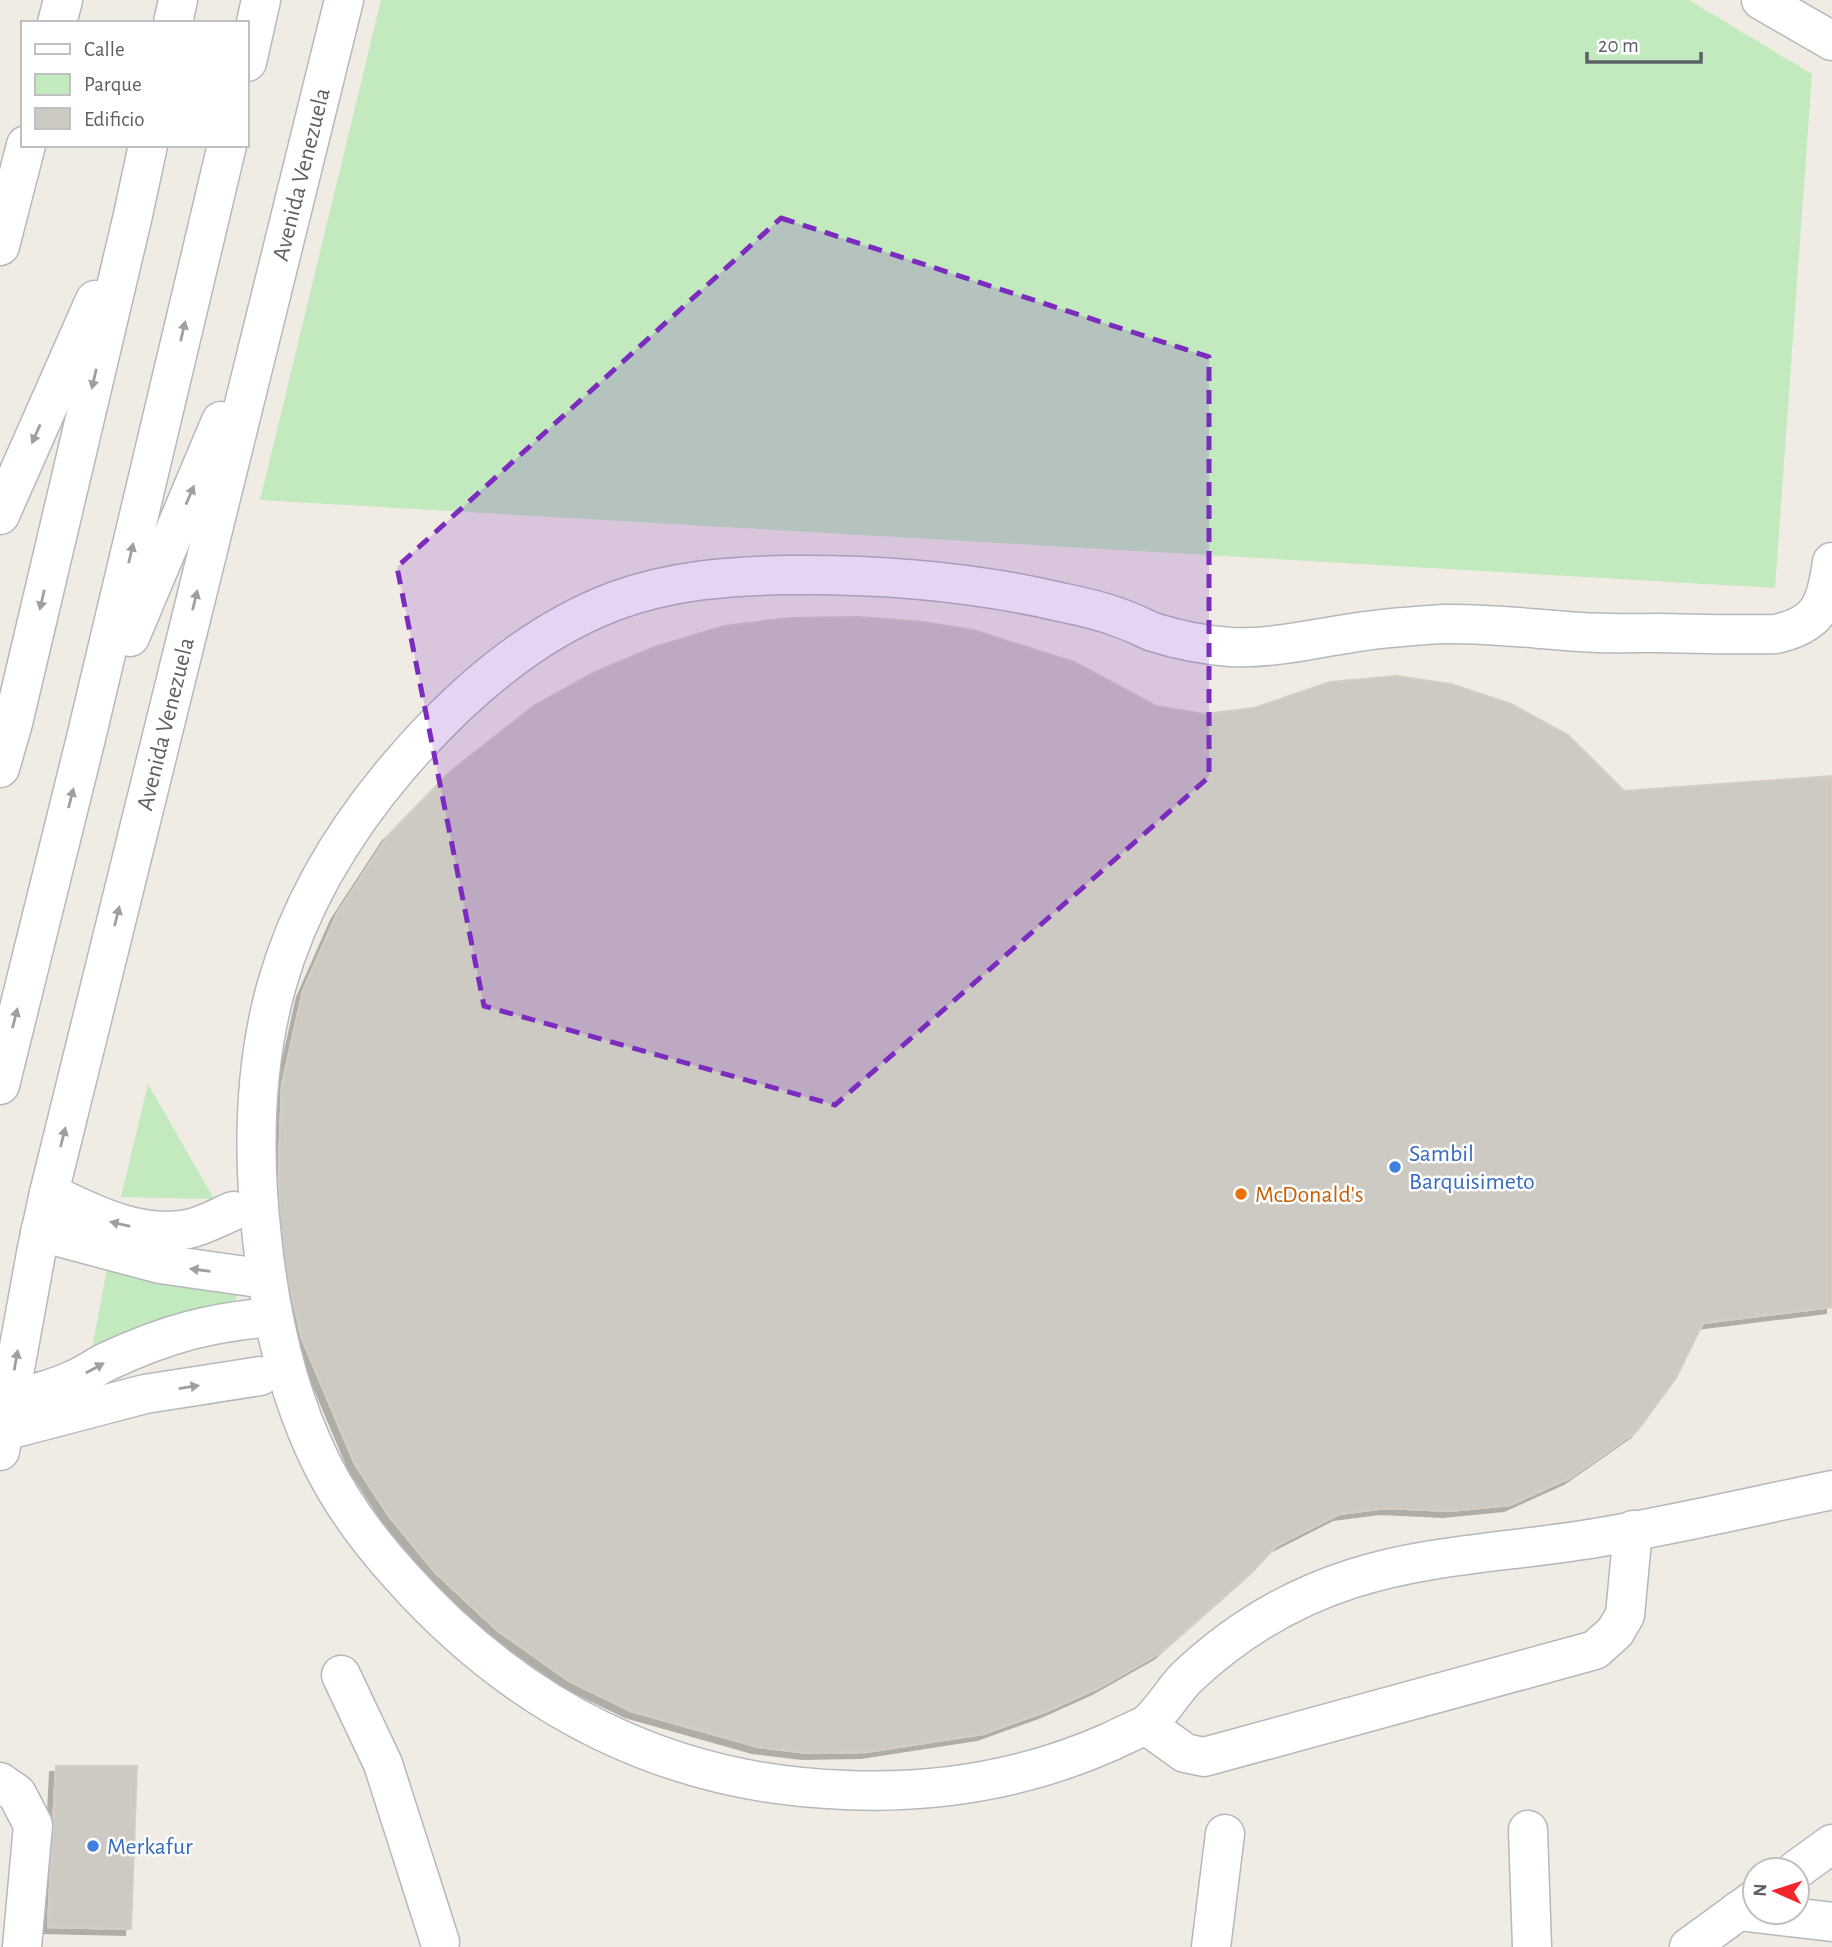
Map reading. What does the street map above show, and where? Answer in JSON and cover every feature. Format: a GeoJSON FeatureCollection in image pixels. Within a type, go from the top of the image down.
{"type":"FeatureCollection","features":[{"type":"Feature","properties":{"kind":"street"},"geometry":{"type":"LineString","coordinates":[[58,21],[63,0]]}},
{"type":"Feature","properties":{"kind":"street"},"geometry":{"type":"LineString","coordinates":[[173,21],[178,0]]}},
{"type":"Feature","properties":{"kind":"street"},"geometry":{"type":"LineString","coordinates":[[248,58],[261,0]]}},
{"type":"Feature","properties":{"kind":"street","name":"Avenida Venezuela"},"geometry":{"type":"LineString","coordinates":[[4,1428],[49,1193],[344,0]]}},
{"type":"Feature","properties":{"kind":"street"},"geometry":{"type":"LineString","coordinates":[[1761,0],[1832,41]]}},
{"type":"Feature","properties":{"kind":"street"},"geometry":{"type":"LineString","coordinates":[[0,247],[25,147]]}},
{"type":"Feature","properties":{"kind":"street"},"geometry":{"type":"LineString","coordinates":[[0,768],[13,723],[148,147]]}},
{"type":"Feature","properties":{"kind":"street"},"geometry":{"type":"LineString","coordinates":[[0,1084],[86,738],[227,147]]}},
{"type":"Feature","properties":{"kind":"street"},"geometry":{"type":"LineString","coordinates":[[0,515],[133,215]]}},
{"type":"Feature","properties":{"kind":"street"},"geometry":{"type":"LineString","coordinates":[[86,738],[268,309]]}},
{"type":"Feature","properties":{"kind":"street"},"geometry":{"type":"LineString","coordinates":[[1832,562],[1827,597],[1817,611],[1798,627],[1776,634],[1581,632],[1525,626],[1411,625],[1358,631],[1278,646],[1220,647],[1184,641],[1150,631],[1116,616],[1014,593],[945,582],[835,575],[735,576],[691,581],[628,597],[545,635],[498,670],[453,709],[380,789],[350,830],[300,917],[273,996],[256,1094],[256,1193],[273,1317],[295,1401],[318,1457],[365,1532],[389,1563],[448,1627],[542,1700],[595,1729],[652,1753],[711,1771],[803,1787],[850,1791],[946,1787],[994,1780],[1078,1756],[1146,1725],[1173,1690],[1235,1637],[1311,1594],[1354,1578],[1400,1567],[1589,1539],[1832,1490]]}},
{"type":"Feature","properties":{"kind":"street"},"geometry":{"type":"LineString","coordinates":[[49,1193],[105,1220],[152,1231],[189,1229],[233,1211]]}},
{"type":"Feature","properties":{"kind":"street"},"geometry":{"type":"LineString","coordinates":[[40,1232],[160,1264],[267,1279]]}},
{"type":"Feature","properties":{"kind":"street"},"geometry":{"type":"LineString","coordinates":[[4,1428],[74,1380],[138,1348],[184,1331],[228,1320],[273,1317]]}},
{"type":"Feature","properties":{"kind":"street"},"geometry":{"type":"LineString","coordinates":[[4,1428],[145,1394],[260,1376]]}},
{"type":"Feature","properties":{"kind":"street"},"geometry":{"type":"LineString","coordinates":[[1146,1725],[1185,1753],[1204,1757],[1595,1650],[1615,1632],[1625,1615],[1633,1530]]}},
{"type":"Feature","properties":{"kind":"street"},"geometry":{"type":"LineString","coordinates":[[341,1675],[383,1763],[440,1942]]}},
{"type":"Feature","properties":{"kind":"street"},"geometry":{"type":"LineString","coordinates":[[0,1782],[17,1794],[33,1825],[22,1947]]}},
{"type":"Feature","properties":{"kind":"street"},"geometry":{"type":"LineString","coordinates":[[1528,1830],[1532,1947]]}},
{"type":"Feature","properties":{"kind":"street"},"geometry":{"type":"LineString","coordinates":[[1211,1947],[1226,1834]]}},
{"type":"Feature","properties":{"kind":"street"},"geometry":{"type":"LineString","coordinates":[[1811,1859],[1832,1844]]}},
{"type":"Feature","properties":{"kind":"street"},"geometry":{"type":"LineString","coordinates":[[1689,1947],[1741,1909]]}},
{"type":"Feature","properties":{"kind":"street"},"geometry":{"type":"LineString","coordinates":[[1811,1918],[1832,1922]]}},
{"type":"Feature","properties":{"kind":"highlighted area"},"geometry":{"type":"Polygon","coordinates":[[[781,218],[1209,357],[1209,777],[835,1105],[484,1006],[397,567],[781,218]]]}},
{"type":"Feature","properties":{"kind":"green space"},"geometry":{"type":"Polygon","coordinates":[[[381,0],[1689,0],[1812,74],[1775,588],[260,500],[381,0]]]}},
{"type":"Feature","properties":{"kind":"green space"},"geometry":{"type":"Polygon","coordinates":[[[148,1084],[214,1199],[121,1197],[148,1084]]]}},
{"type":"Feature","properties":{"kind":"green space"},"geometry":{"type":"Polygon","coordinates":[[[107,1269],[239,1284],[235,1304],[91,1353],[107,1269]]]}},
{"type":"Feature","properties":{"kind":"building"},"geometry":{"type":"Polygon","coordinates":[[[859,617],[923,622],[973,630],[1074,662],[1156,706],[1204,714],[1254,708],[1330,682],[1396,676],[1451,684],[1511,704],[1568,735],[1624,791],[1832,776],[1832,1307],[1703,1323],[1676,1378],[1637,1431],[1570,1478],[1510,1505],[1449,1511],[1386,1508],[1339,1514],[1276,1546],[1256,1568],[1160,1653],[1098,1688],[1047,1711],[983,1734],[867,1752],[808,1753],[758,1747],[631,1711],[569,1681],[497,1630],[435,1572],[389,1516],[355,1464],[302,1339],[281,1248],[279,1166],[282,1085],[303,991],[337,914],[388,836],[451,771],[535,705],[595,672],[655,647],[724,626],[789,618],[859,617]]]}},
{"type":"Feature","properties":{"kind":"building","name":"Merkafur"},"geometry":{"type":"Polygon","coordinates":[[[56,1766],[137,1766],[131,1929],[48,1927],[56,1766]]]}},
{"type":"Feature","properties":{"kind":"place","name":"Sambil Barquisimeto"},"geometry":{"type":"Point","coordinates":[1395,1167]}},
{"type":"Feature","properties":{"kind":"place","name":"McDonald's"},"geometry":{"type":"Point","coordinates":[1241,1194]}},
{"type":"Feature","properties":{"kind":"place","name":"Merkafur"},"geometry":{"type":"Point","coordinates":[93,1846]}}]}
